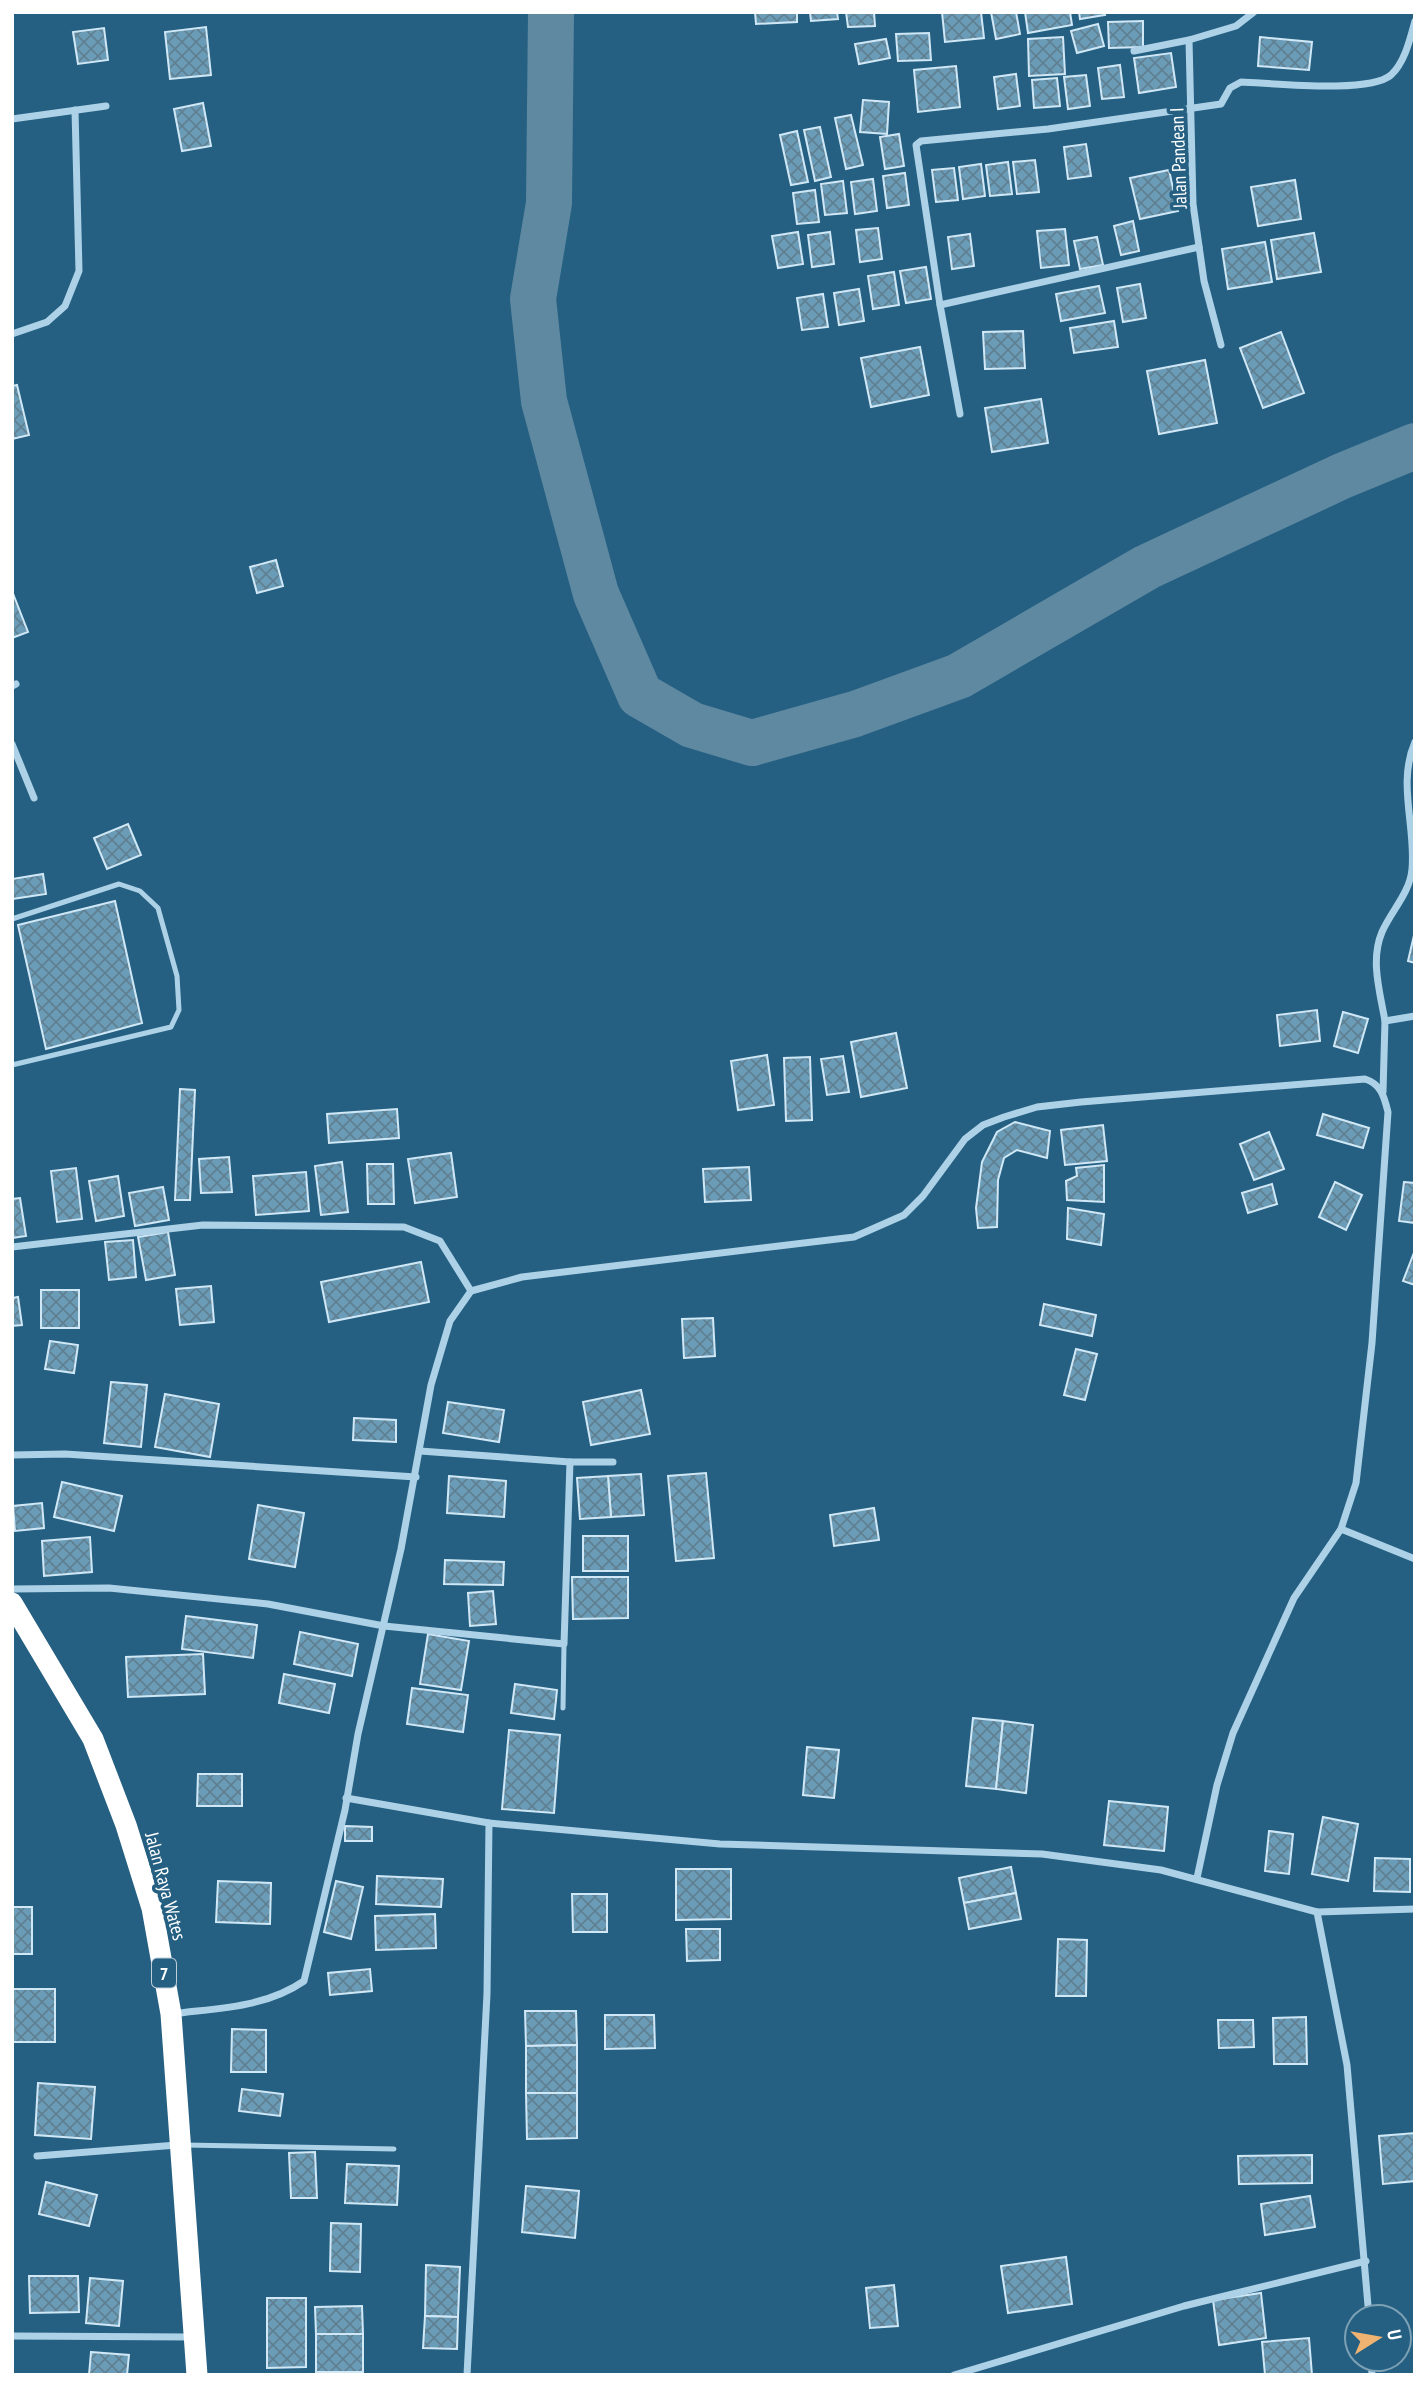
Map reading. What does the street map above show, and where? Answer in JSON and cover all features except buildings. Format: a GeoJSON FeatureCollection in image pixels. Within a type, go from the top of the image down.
{"type":"FeatureCollection","features":[{"type":"Feature","properties":{"kind":"highway","name":"Jalan Raya Wates"},"geometry":{"type":"LineString","coordinates":[[12,1603],[93,1739],[122,1812],[152,1908],[171,2014],[197,2375]]}},
{"type":"Feature","properties":{"kind":"street"},"geometry":{"type":"LineString","coordinates":[[1134,51],[1189,40],[1236,26],[1254,12]]}},
{"type":"Feature","properties":{"kind":"street"},"geometry":{"type":"LineString","coordinates":[[960,414],[940,305],[918,143],[1221,104],[1230,88],[1241,82],[1349,86],[1379,82],[1391,75],[1401,61],[1415,21]]}},
{"type":"Feature","properties":{"kind":"street","name":"Jalan Pandean I"},"geometry":{"type":"LineString","coordinates":[[1189,40],[1193,204],[1204,281],[1221,345]]}},
{"type":"Feature","properties":{"kind":"street"},"geometry":{"type":"LineString","coordinates":[[12,119],[106,106]]}},
{"type":"Feature","properties":{"kind":"street"},"geometry":{"type":"LineString","coordinates":[[12,334],[47,322],[65,306],[79,271],[75,110]]}},
{"type":"Feature","properties":{"kind":"street"},"geometry":{"type":"LineString","coordinates":[[940,305],[1199,247]]}},
{"type":"Feature","properties":{"kind":"street"},"geometry":{"type":"LineString","coordinates":[[1197,1878],[1217,1785],[1233,1733],[1294,1598],[1340,1529],[1356,1483],[1372,1343],[1388,1112],[1383,1094],[1385,1021],[1375,969],[1381,933],[1401,901],[1412,871],[1406,764],[1415,743]]}},
{"type":"Feature","properties":{"kind":"street"},"geometry":{"type":"LineString","coordinates":[[12,744],[34,798]]}},
{"type":"Feature","properties":{"kind":"street"},"geometry":{"type":"LineString","coordinates":[[1385,1021],[1415,1016]]}},
{"type":"Feature","properties":{"kind":"street"},"geometry":{"type":"LineString","coordinates":[[171,2014],[261,2002],[282,1996],[303,1981],[416,1477],[431,1385],[450,1321],[471,1291],[522,1277],[854,1237],[904,1215],[923,1196],[965,1139],[983,1125],[1037,1107],[1365,1079],[1375,1082],[1383,1094]]}},
{"type":"Feature","properties":{"kind":"street"},"geometry":{"type":"LineString","coordinates":[[12,1247],[203,1225],[404,1227],[440,1241],[471,1291]]}},
{"type":"Feature","properties":{"kind":"street"},"geometry":{"type":"LineString","coordinates":[[420,1451],[570,1462],[613,1462]]}},
{"type":"Feature","properties":{"kind":"street"},"geometry":{"type":"LineString","coordinates":[[12,1455],[65,1454],[416,1477]]}},
{"type":"Feature","properties":{"kind":"street"},"geometry":{"type":"LineString","coordinates":[[12,1589],[109,1588],[242,1601],[384,1626],[564,1644],[570,1462]]}},
{"type":"Feature","properties":{"kind":"street"},"geometry":{"type":"LineString","coordinates":[[1340,1529],[1415,1559]]}},
{"type":"Feature","properties":{"kind":"street"},"geometry":{"type":"LineString","coordinates":[[346,1798],[489,1823],[720,1844],[1042,1854],[1197,1878],[1317,1912],[1415,1909]]}},
{"type":"Feature","properties":{"kind":"street"},"geometry":{"type":"LineString","coordinates":[[467,2375],[487,1994],[489,1823]]}},
{"type":"Feature","properties":{"kind":"street"},"geometry":{"type":"LineString","coordinates":[[1317,1912],[1347,2065],[1368,2303]]}},
{"type":"Feature","properties":{"kind":"street"},"geometry":{"type":"LineString","coordinates":[[37,2156],[181,2145]]}},
{"type":"Feature","properties":{"kind":"street"},"geometry":{"type":"LineString","coordinates":[[954,2375],[1184,2306],[1366,2261]]}},
{"type":"Feature","properties":{"kind":"street"},"geometry":{"type":"LineString","coordinates":[[12,2336],[195,2337]]}},
{"type":"Feature","properties":{"kind":"lane"},"geometry":{"type":"LineString","coordinates":[[12,919],[119,884],[140,891],[158,908],[177,976],[179,1010],[171,1027],[12,1065]]}},
{"type":"Feature","properties":{"kind":"lane"},"geometry":{"type":"LineString","coordinates":[[563,1708],[564,1644]]}},
{"type":"Feature","properties":{"kind":"lane"},"geometry":{"type":"LineString","coordinates":[[181,2145],[394,2149]]}},
{"type":"Feature","properties":{"kind":"waterway"},"geometry":{"type":"LineString","coordinates":[[551,12],[549,203],[533,299],[544,401],[596,594],[640,695],[692,725],[752,743],[855,714],[959,676],[1147,567],[1342,476],[1415,446]]}}]}
